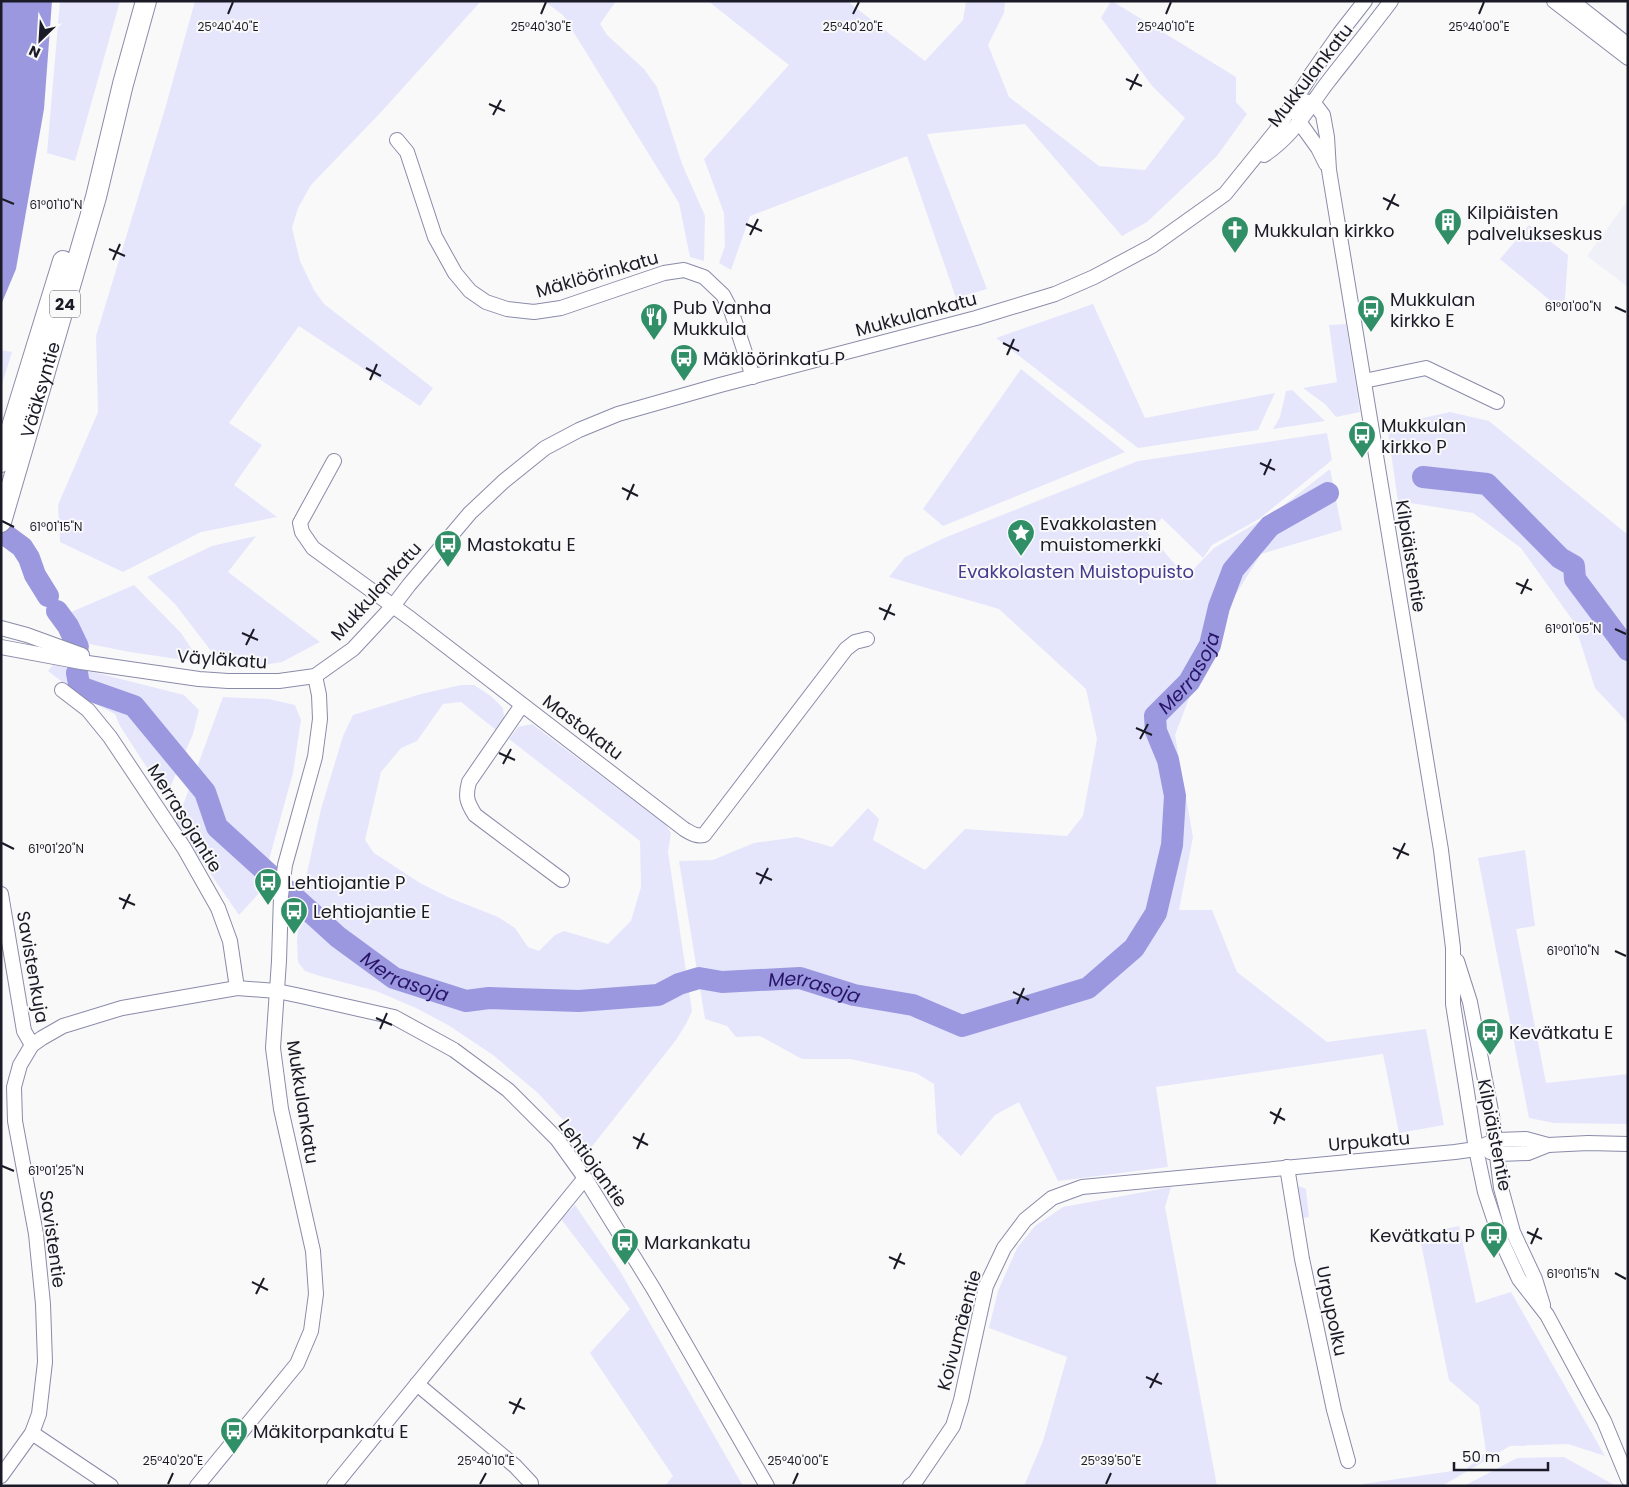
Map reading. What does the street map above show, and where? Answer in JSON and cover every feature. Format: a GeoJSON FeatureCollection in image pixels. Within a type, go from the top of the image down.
{"type":"FeatureCollection","features":[{"type":"Feature","properties":{"kind":"highway","name":"Vääksyntie"},"geometry":{"type":"LineString","coordinates":[[1,522],[96,197],[123,84],[146,1]]}},
{"type":"Feature","properties":{"kind":"highway","name":"Vääksyntie"},"geometry":{"type":"LineString","coordinates":[[1,462],[84,192],[123,84]]}},
{"type":"Feature","properties":{"kind":"street","name":"Mukkulankatu"},"geometry":{"type":"LineString","coordinates":[[197,1486],[297,1364],[311,1332],[316,1294],[313,1250],[282,1109],[272,1048],[277,991],[281,896],[285,865],[315,757],[320,719],[315,676],[354,649],[393,606],[470,513],[504,481],[545,448],[579,430],[618,414],[976,318],[1055,294],[1094,277],[1152,246],[1225,194],[1276,131],[1312,73],[1365,1]]}},
{"type":"Feature","properties":{"kind":"street","name":"Mukkulankatu"},"geometry":{"type":"LineString","coordinates":[[1251,164],[1285,138],[1300,123],[1313,102],[1391,1]]}},
{"type":"Feature","properties":{"kind":"street"},"geometry":{"type":"LineString","coordinates":[[1554,1],[1628,58]]}},
{"type":"Feature","properties":{"kind":"street"},"geometry":{"type":"LineString","coordinates":[[1572,1],[1628,45]]}},
{"type":"Feature","properties":{"kind":"street"},"geometry":{"type":"LineString","coordinates":[[1295,100],[1313,102]]}},
{"type":"Feature","properties":{"kind":"street","name":"Kilpiäistentie"},"geometry":{"type":"LineString","coordinates":[[1295,100],[1300,123],[1318,148],[1328,170]]}},
{"type":"Feature","properties":{"kind":"street","name":"Kilpiäistentie"},"geometry":{"type":"LineString","coordinates":[[1313,102],[1323,114],[1327,137],[1328,170],[1442,850],[1453,948],[1453,1004],[1485,1192],[1501,1240],[1519,1279],[1547,1315],[1604,1421],[1628,1479]]}},
{"type":"Feature","properties":{"kind":"street","name":"Mäklöörinkatu"},"geometry":{"type":"LineString","coordinates":[[397,140],[407,152],[435,237],[455,272],[470,290],[486,302],[507,309],[534,312],[561,308],[664,273],[684,270],[704,277],[723,294],[731,310],[753,377]]}},
{"type":"Feature","properties":{"kind":"street"},"geometry":{"type":"LineString","coordinates":[[1364,381],[1426,368],[1496,402]]}},
{"type":"Feature","properties":{"kind":"street","name":"Mastokatu"},"geometry":{"type":"LineString","coordinates":[[334,461],[300,523],[302,532],[314,548],[393,606],[684,829],[699,836],[704,835],[846,649],[855,642],[867,639]]}},
{"type":"Feature","properties":{"kind":"street","name":"Väyläkatu"},"geometry":{"type":"LineString","coordinates":[[1,628],[27,635],[73,653],[126,667]]}},
{"type":"Feature","properties":{"kind":"street","name":"Väyläkatu"},"geometry":{"type":"LineString","coordinates":[[1,647],[81,662],[199,679],[279,681],[315,676]]}},
{"type":"Feature","properties":{"kind":"street","name":"Merrasojantie"},"geometry":{"type":"LineString","coordinates":[[62,690],[88,710],[110,737],[184,848],[218,908],[230,941],[237,988]]}},
{"type":"Feature","properties":{"kind":"street"},"geometry":{"type":"LineString","coordinates":[[522,705],[469,782],[465,795],[476,815],[562,880]]}},
{"type":"Feature","properties":{"kind":"street","name":"Savistenkuja"},"geometry":{"type":"LineString","coordinates":[[1,894],[24,1030],[32,1045]]}},
{"type":"Feature","properties":{"kind":"street","name":"Kilpiäistentie"},"geometry":{"type":"LineString","coordinates":[[1453,948],[1470,1002],[1497,1147],[1501,1188],[1514,1232],[1535,1279],[1547,1315]]}},
{"type":"Feature","properties":{"kind":"street","name":"Savistentie"},"geometry":{"type":"LineString","coordinates":[[1,1476],[32,1434],[39,1414],[44,1362],[43,1304],[36,1234],[15,1120],[14,1087],[20,1064],[32,1045],[63,1026],[122,1008],[237,988],[277,991]]}},
{"type":"Feature","properties":{"kind":"street","name":"Lehtiojantie"},"geometry":{"type":"LineString","coordinates":[[277,991],[329,1001],[394,1017],[454,1050],[508,1090],[557,1139],[585,1178],[654,1288],[767,1486]]}},
{"type":"Feature","properties":{"kind":"street"},"geometry":{"type":"LineString","coordinates":[[1476,1148],[1497,1147],[1528,1153],[1548,1145],[1628,1144]]}},
{"type":"Feature","properties":{"kind":"street","name":"Urpukatu"},"geometry":{"type":"LineString","coordinates":[[1266,1169],[1455,1152],[1476,1148]]}},
{"type":"Feature","properties":{"kind":"street","name":"Urpupolku"},"geometry":{"type":"LineString","coordinates":[[1287,1167],[1302,1259],[1334,1410],[1348,1461]]}},
{"type":"Feature","properties":{"kind":"street","name":"Koivumäentie"},"geometry":{"type":"LineString","coordinates":[[910,1486],[952,1426],[961,1400],[986,1286],[1004,1248],[1025,1220],[1052,1198],[1082,1187],[1266,1169]]}},
{"type":"Feature","properties":{"kind":"street"},"geometry":{"type":"LineString","coordinates":[[334,1486],[585,1178]]}},
{"type":"Feature","properties":{"kind":"street"},"geometry":{"type":"LineString","coordinates":[[417,1384],[515,1466],[532,1486]]}},
{"type":"Feature","properties":{"kind":"street","name":"Kilpiäistentie"},"geometry":{"type":"LineString","coordinates":[[1604,1421],[1628,1455]]}},
{"type":"Feature","properties":{"kind":"street"},"geometry":{"type":"LineString","coordinates":[[32,1434],[111,1486]]}},
{"type":"Feature","properties":{"kind":"shaded area"},"geometry":{"type":"Polygon","coordinates":[[[1,1],[52,1],[44,109],[16,269],[1,305],[1,1]]]}},
{"type":"Feature","properties":{"kind":"shaded area"},"geometry":{"type":"Polygon","coordinates":[[[1628,200],[1628,287],[1587,256],[1628,200]]]}},
{"type":"Feature","properties":{"kind":"green space"},"geometry":{"type":"Polygon","coordinates":[[[60,1],[120,1],[75,161],[47,153],[60,1]]]}},
{"type":"Feature","properties":{"kind":"green space"},"geometry":{"type":"Polygon","coordinates":[[[195,1],[481,1],[383,110],[311,185],[298,208],[292,228],[300,261],[314,290],[324,304],[433,388],[420,406],[299,326],[229,423],[262,445],[234,485],[277,517],[201,532],[123,572],[60,542],[58,505],[98,412],[96,336],[165,109],[195,1]]]}},
{"type":"Feature","properties":{"kind":"green space"},"geometry":{"type":"Polygon","coordinates":[[[544,1],[616,1],[600,24],[607,35],[644,69],[657,87],[682,164],[705,216],[704,261],[690,257],[679,203],[563,15],[544,1]]]}},
{"type":"Feature","properties":{"kind":"green space"},"geometry":{"type":"Polygon","coordinates":[[[708,1],[847,1],[925,61],[963,20],[966,1],[1005,1],[1004,13],[988,45],[1009,97],[1099,166],[1145,170],[1185,118],[1153,87],[1101,18],[1112,1],[1236,77],[1236,102],[1247,114],[1217,156],[1147,222],[1122,236],[1025,124],[927,134],[987,289],[956,298],[907,156],[750,216],[731,270],[719,263],[725,246],[724,213],[704,159],[789,65],[708,1]]]}},
{"type":"Feature","properties":{"kind":"green space"},"geometry":{"type":"Polygon","coordinates":[[[1529,225],[1568,255],[1565,299],[1558,307],[1500,259],[1529,225]]]}},
{"type":"Feature","properties":{"kind":"green space"},"geometry":{"type":"Polygon","coordinates":[[[1093,304],[1145,418],[1275,393],[1258,430],[1138,448],[996,338],[1093,304]]]}},
{"type":"Feature","properties":{"kind":"green space"},"geometry":{"type":"Polygon","coordinates":[[[1346,324],[1360,412],[1336,417],[1325,404],[1303,388],[1337,382],[1329,325],[1346,324]]]}},
{"type":"Feature","properties":{"kind":"green space"},"geometry":{"type":"Polygon","coordinates":[[[1,350],[12,352],[1,387],[1,350]]]}},
{"type":"Feature","properties":{"kind":"green space"},"geometry":{"type":"Polygon","coordinates":[[[1021,369],[1125,452],[943,526],[923,509],[1021,369]]]}},
{"type":"Feature","properties":{"kind":"green space"},"geometry":{"type":"Polygon","coordinates":[[[1292,390],[1325,421],[1273,429],[1280,417],[1286,391],[1292,390]]]}},
{"type":"Feature","properties":{"kind":"green space"},"geometry":{"type":"Polygon","coordinates":[[[1450,412],[1489,421],[1628,535],[1628,723],[1595,688],[1574,622],[1521,548],[1473,513],[1398,501],[1387,426],[1450,412]]]}},
{"type":"Feature","properties":{"kind":"green space","name":"Evakkolasten Muistopuisto"},"geometry":{"type":"Polygon","coordinates":[[[1327,433],[1332,460],[1259,519],[1212,545],[1203,558],[1162,518],[1148,533],[1186,577],[1214,548],[1275,512],[1330,469],[1342,530],[1261,554],[1221,618],[1213,651],[1193,688],[1175,735],[1193,837],[1179,910],[1212,910],[1237,972],[1327,1042],[1426,1029],[1444,1125],[1399,1133],[1383,1054],[1156,1087],[1168,1167],[1058,1181],[1019,1102],[995,1115],[961,1156],[937,1133],[934,1084],[916,1073],[850,1059],[802,1059],[760,1036],[736,1037],[727,1026],[705,1019],[679,861],[713,860],[754,843],[797,837],[832,847],[868,808],[879,819],[873,840],[925,870],[965,829],[1067,836],[1083,816],[1097,739],[1086,689],[999,609],[889,577],[905,557],[944,538],[1138,461],[1327,433]]]}},
{"type":"Feature","properties":{"kind":"green space"},"geometry":{"type":"Polygon","coordinates":[[[256,536],[228,572],[320,642],[282,662],[239,669],[215,656],[175,604],[147,577],[212,546],[256,536]]]}},
{"type":"Feature","properties":{"kind":"green space"},"geometry":{"type":"Polygon","coordinates":[[[134,585],[181,633],[193,651],[191,661],[74,641],[55,619],[134,585]]]}},
{"type":"Feature","properties":{"kind":"green space"},"geometry":{"type":"Polygon","coordinates":[[[53,665],[97,673],[184,695],[199,710],[193,734],[166,797],[120,726],[115,714],[82,697],[48,671],[53,665]]]}},
{"type":"Feature","properties":{"kind":"green space"},"geometry":{"type":"Polygon","coordinates":[[[461,685],[474,685],[491,696],[503,708],[504,719],[496,730],[461,702],[443,704],[417,741],[401,748],[381,772],[365,840],[374,853],[420,883],[450,898],[498,917],[515,928],[528,947],[539,951],[555,935],[564,931],[608,944],[631,921],[641,887],[640,841],[509,739],[518,727],[532,724],[666,825],[671,833],[668,852],[692,1011],[676,1040],[590,1149],[538,1093],[493,1055],[448,1025],[416,1008],[376,991],[305,971],[298,962],[297,941],[301,900],[321,809],[343,736],[353,715],[421,694],[461,685]]]}},
{"type":"Feature","properties":{"kind":"green space"},"geometry":{"type":"Polygon","coordinates":[[[223,697],[269,699],[295,705],[301,720],[293,773],[260,892],[239,915],[176,824],[223,697]]]}},
{"type":"Feature","properties":{"kind":"green space"},"geometry":{"type":"Polygon","coordinates":[[[1525,850],[1535,926],[1516,929],[1546,1083],[1628,1074],[1628,1124],[1554,1123],[1529,1118],[1478,858],[1525,850]]]}},
{"type":"Feature","properties":{"kind":"green space"},"geometry":{"type":"Polygon","coordinates":[[[1299,1186],[1306,1189],[1309,1217],[1300,1219],[1296,1192],[1299,1186]]]}},
{"type":"Feature","properties":{"kind":"green space"},"geometry":{"type":"Polygon","coordinates":[[[1171,1187],[1165,1207],[1217,1486],[1024,1486],[1043,1441],[1067,1357],[989,1328],[998,1291],[1017,1248],[1035,1226],[1063,1207],[1171,1187]]]}},
{"type":"Feature","properties":{"kind":"green space"},"geometry":{"type":"Polygon","coordinates":[[[575,1205],[620,1271],[743,1486],[665,1486],[673,1476],[590,1353],[630,1309],[561,1219],[575,1205]]]}},
{"type":"Feature","properties":{"kind":"green space"},"geometry":{"type":"Polygon","coordinates":[[[1459,1226],[1476,1303],[1511,1292],[1605,1456],[1568,1444],[1510,1446],[1442,1486],[1363,1486],[1363,1484],[1466,1469],[1486,1452],[1479,1406],[1449,1380],[1419,1234],[1459,1226]]]}},
{"type":"Feature","properties":{"kind":"green space"},"geometry":{"type":"Polygon","coordinates":[[[1564,1457],[1616,1486],[1464,1486],[1517,1458],[1564,1457]]]}},
{"type":"Feature","properties":{"kind":"waterway","name":"Merrasoja"},"geometry":{"type":"LineString","coordinates":[[1423,477],[1487,484],[1560,558],[1574,566],[1575,579],[1628,650]]}},
{"type":"Feature","properties":{"kind":"waterway","name":"Merrasoja"},"geometry":{"type":"LineString","coordinates":[[77,673],[79,684],[83,688],[134,706],[205,792],[217,827],[338,937],[394,978],[466,1001],[489,998],[579,1001],[658,995],[679,984],[699,978],[722,982],[800,978],[854,995],[913,1005],[962,1026],[1088,988],[1134,948],[1156,913],[1172,845],[1175,796],[1168,760],[1156,731],[1155,716],[1189,682],[1210,645],[1219,607],[1233,570],[1270,526],[1328,493]]}},
{"type":"Feature","properties":{"kind":"waterway","name":"Merrasoja"},"geometry":{"type":"LineString","coordinates":[[7,536],[22,547],[29,558],[35,575],[48,596]]}},
{"type":"Feature","properties":{"kind":"waterway","name":"Merrasoja"},"geometry":{"type":"LineString","coordinates":[[57,611],[68,626],[78,647]]}},
{"type":"Feature","properties":{"kind":"place","name":"Kilpiäisten palvelukseskus"},"geometry":{"type":"Point","coordinates":[1448,246]}},
{"type":"Feature","properties":{"kind":"place","name":"Mukkulan kirkko"},"geometry":{"type":"Point","coordinates":[1235,254]}},
{"type":"Feature","properties":{"kind":"place","name":"Mukkulan kirkko E"},"geometry":{"type":"Point","coordinates":[1371,333]}},
{"type":"Feature","properties":{"kind":"place","name":"Pub Vanha Mukkula"},"geometry":{"type":"Point","coordinates":[654,341]}},
{"type":"Feature","properties":{"kind":"place","name":"Mäklöörinkatu P"},"geometry":{"type":"Point","coordinates":[684,382]}},
{"type":"Feature","properties":{"kind":"place","name":"Mukkulan kirkko P"},"geometry":{"type":"Point","coordinates":[1362,459]}},
{"type":"Feature","properties":{"kind":"place","name":"Evakkolasten muistomerkki"},"geometry":{"type":"Point","coordinates":[1021,557]}},
{"type":"Feature","properties":{"kind":"place","name":"Mastokatu E"},"geometry":{"type":"Point","coordinates":[448,568]}},
{"type":"Feature","properties":{"kind":"place","name":"Lehtiojantie P"},"geometry":{"type":"Point","coordinates":[268,906]}},
{"type":"Feature","properties":{"kind":"place","name":"Lehtiojantie E"},"geometry":{"type":"Point","coordinates":[294,935]}},
{"type":"Feature","properties":{"kind":"place","name":"Kevätkatu E"},"geometry":{"type":"Point","coordinates":[1490,1056]}},
{"type":"Feature","properties":{"kind":"place","name":"Kevätkatu P"},"geometry":{"type":"Point","coordinates":[1494,1259]}},
{"type":"Feature","properties":{"kind":"place","name":"Markankatu"},"geometry":{"type":"Point","coordinates":[625,1266]}},
{"type":"Feature","properties":{"kind":"place","name":"Mäkitorpankatu E"},"geometry":{"type":"Point","coordinates":[234,1455]}}]}
